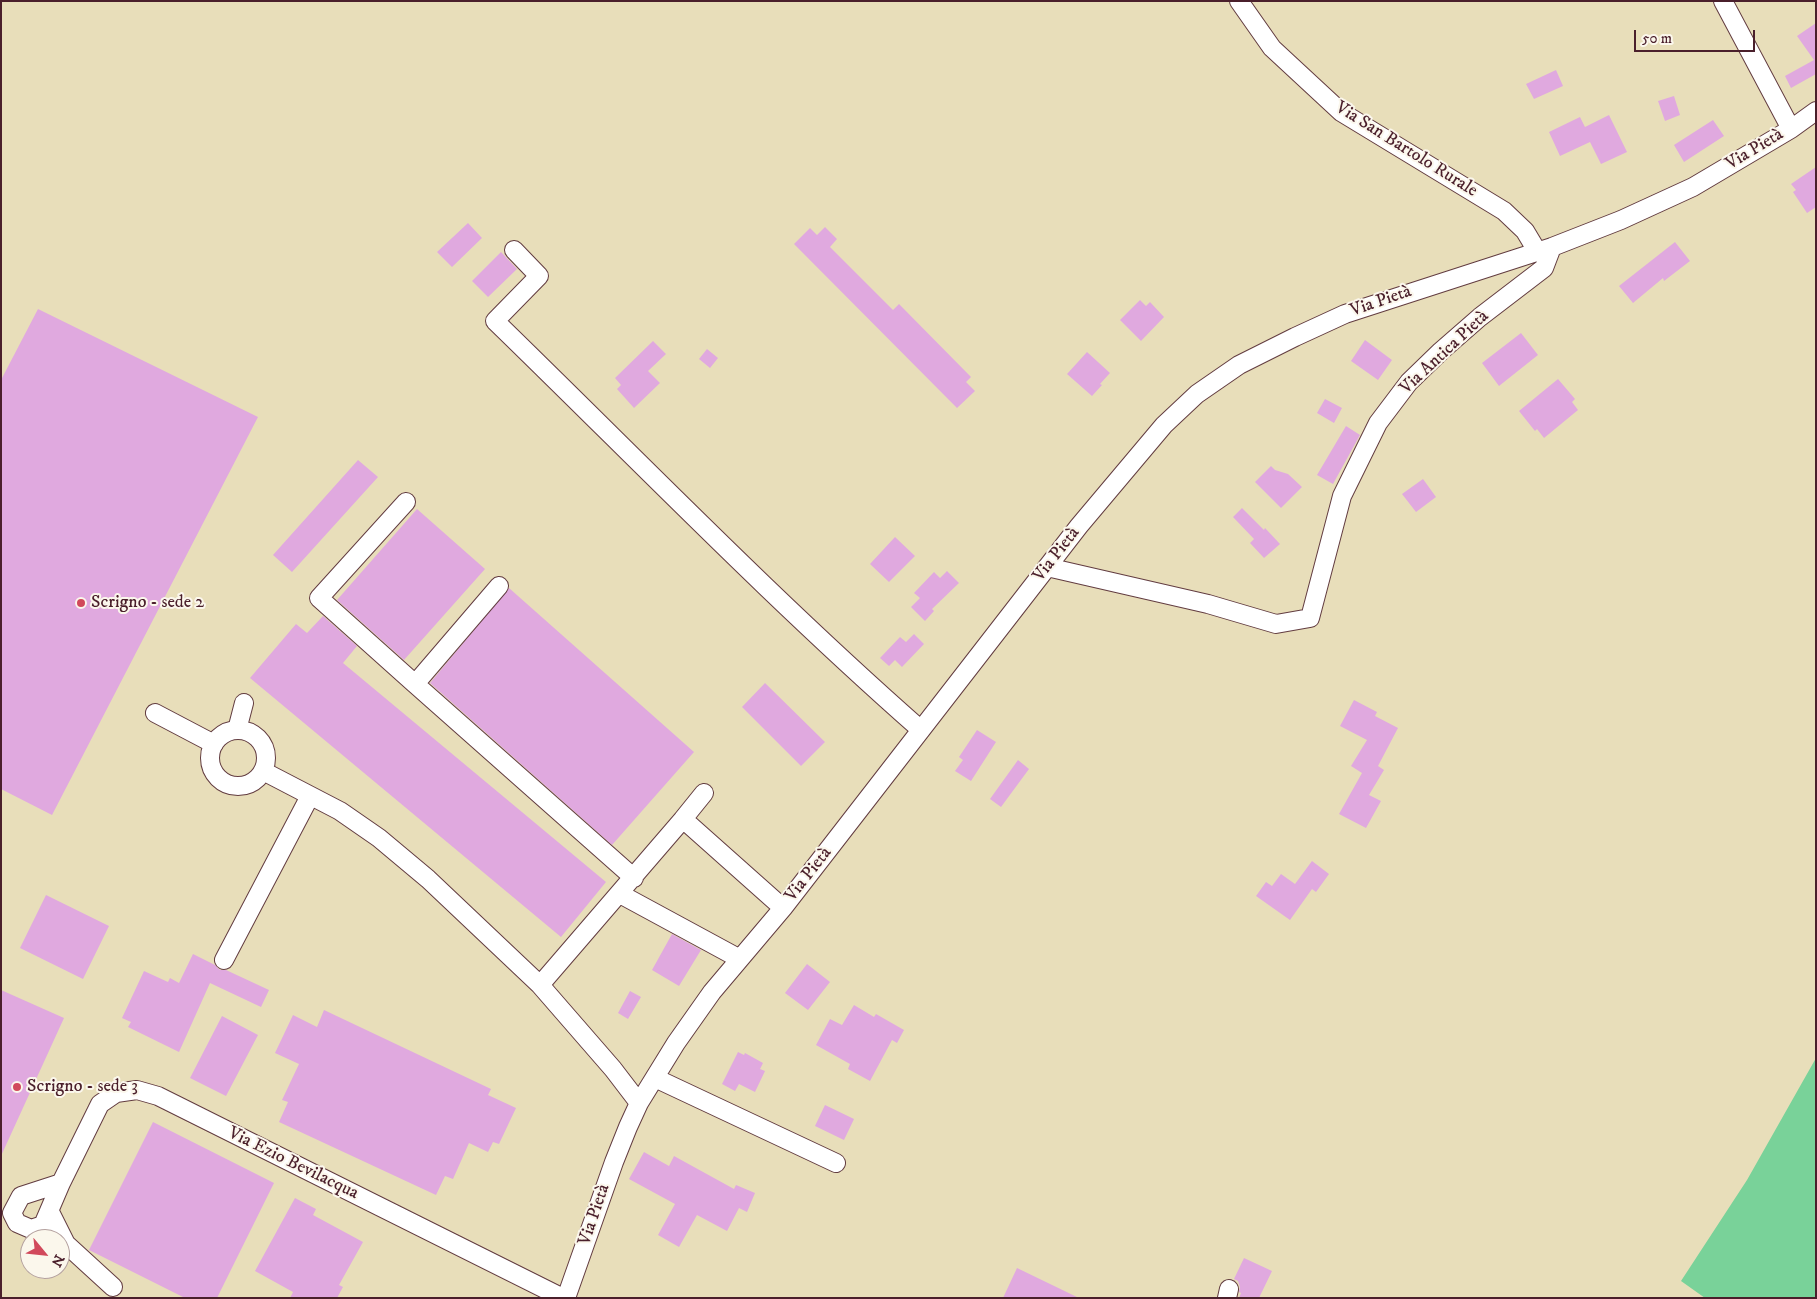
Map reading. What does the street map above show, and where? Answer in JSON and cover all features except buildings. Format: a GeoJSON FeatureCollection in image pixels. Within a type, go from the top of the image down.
{"type":"FeatureCollection","features":[{"type":"Feature","properties":{"kind":"street","name":"Via San Bartolo Rurale"},"geometry":{"type":"LineString","coordinates":[[1239,1],[1272,48],[1341,112],[1504,211],[1545,249]]}},
{"type":"Feature","properties":{"kind":"street"},"geometry":{"type":"LineString","coordinates":[[1723,1],[1791,129]]}},
{"type":"Feature","properties":{"kind":"street","name":"Via Pietà"},"geometry":{"type":"LineString","coordinates":[[564,1298],[614,1162],[639,1103],[676,1043],[712,992],[783,908],[1079,526],[1164,425],[1197,394],[1239,365],[1346,314],[1545,249],[1621,220],[1694,187],[1791,129],[1816,111]]}},
{"type":"Feature","properties":{"kind":"street","name":"Via Antica Pietà"},"geometry":{"type":"LineString","coordinates":[[1047,567],[1208,604],[1276,624],[1310,618],[1342,496],[1378,423],[1409,382],[1441,351],[1544,268],[1545,249]]}},
{"type":"Feature","properties":{"kind":"street"},"geometry":{"type":"LineString","coordinates":[[514,250],[539,276],[495,321],[699,522],[874,689],[921,730]]}},
{"type":"Feature","properties":{"kind":"street"},"geometry":{"type":"LineString","coordinates":[[406,502],[319,598],[634,878]]}},
{"type":"Feature","properties":{"kind":"street"},"geometry":{"type":"LineString","coordinates":[[416,684],[499,586]]}},
{"type":"Feature","properties":{"kind":"street"},"geometry":{"type":"LineString","coordinates":[[237,730],[244,703]]}},
{"type":"Feature","properties":{"kind":"street"},"geometry":{"type":"LineString","coordinates":[[155,713],[214,744]]}},
{"type":"Feature","properties":{"kind":"street"},"geometry":{"type":"LineString","coordinates":[[237,730],[253,734],[260,740],[266,755],[264,771],[251,784],[242,786],[233,786],[218,778],[210,762],[214,744],[228,732],[237,730]]}},
{"type":"Feature","properties":{"kind":"street"},"geometry":{"type":"LineString","coordinates":[[264,771],[340,811],[379,838],[456,906],[540,985],[613,1069],[639,1103]]}},
{"type":"Feature","properties":{"kind":"street"},"geometry":{"type":"LineString","coordinates":[[540,985],[634,878],[704,794]]}},
{"type":"Feature","properties":{"kind":"street"},"geometry":{"type":"LineString","coordinates":[[224,960],[310,796]]}},
{"type":"Feature","properties":{"kind":"street"},"geometry":{"type":"LineString","coordinates":[[683,819],[783,908]]}},
{"type":"Feature","properties":{"kind":"street"},"geometry":{"type":"LineString","coordinates":[[620,894],[740,959]]}},
{"type":"Feature","properties":{"kind":"street"},"geometry":{"type":"LineString","coordinates":[[655,1078],[836,1163]]}},
{"type":"Feature","properties":{"kind":"street","name":"Via Ezio Bevilacqua"},"geometry":{"type":"LineString","coordinates":[[61,1183],[22,1196],[12,1212],[17,1223],[31,1229],[43,1225],[61,1183],[100,1104],[116,1093],[137,1090],[158,1096],[564,1298]]}},
{"type":"Feature","properties":{"kind":"street"},"geometry":{"type":"LineString","coordinates":[[50,1212],[66,1244],[113,1287]]}},
{"type":"Feature","properties":{"kind":"green space"},"geometry":{"type":"Polygon","coordinates":[[[1816,1058],[1816,1298],[1705,1298],[1681,1281],[1747,1180],[1816,1058]]]}},
{"type":"Feature","properties":{"kind":"place","name":"Scrigno - sede 2"},"geometry":{"type":"Point","coordinates":[81,603]}},
{"type":"Feature","properties":{"kind":"place","name":"Scrigno - sede 3"},"geometry":{"type":"Point","coordinates":[17,1087]}}]}
